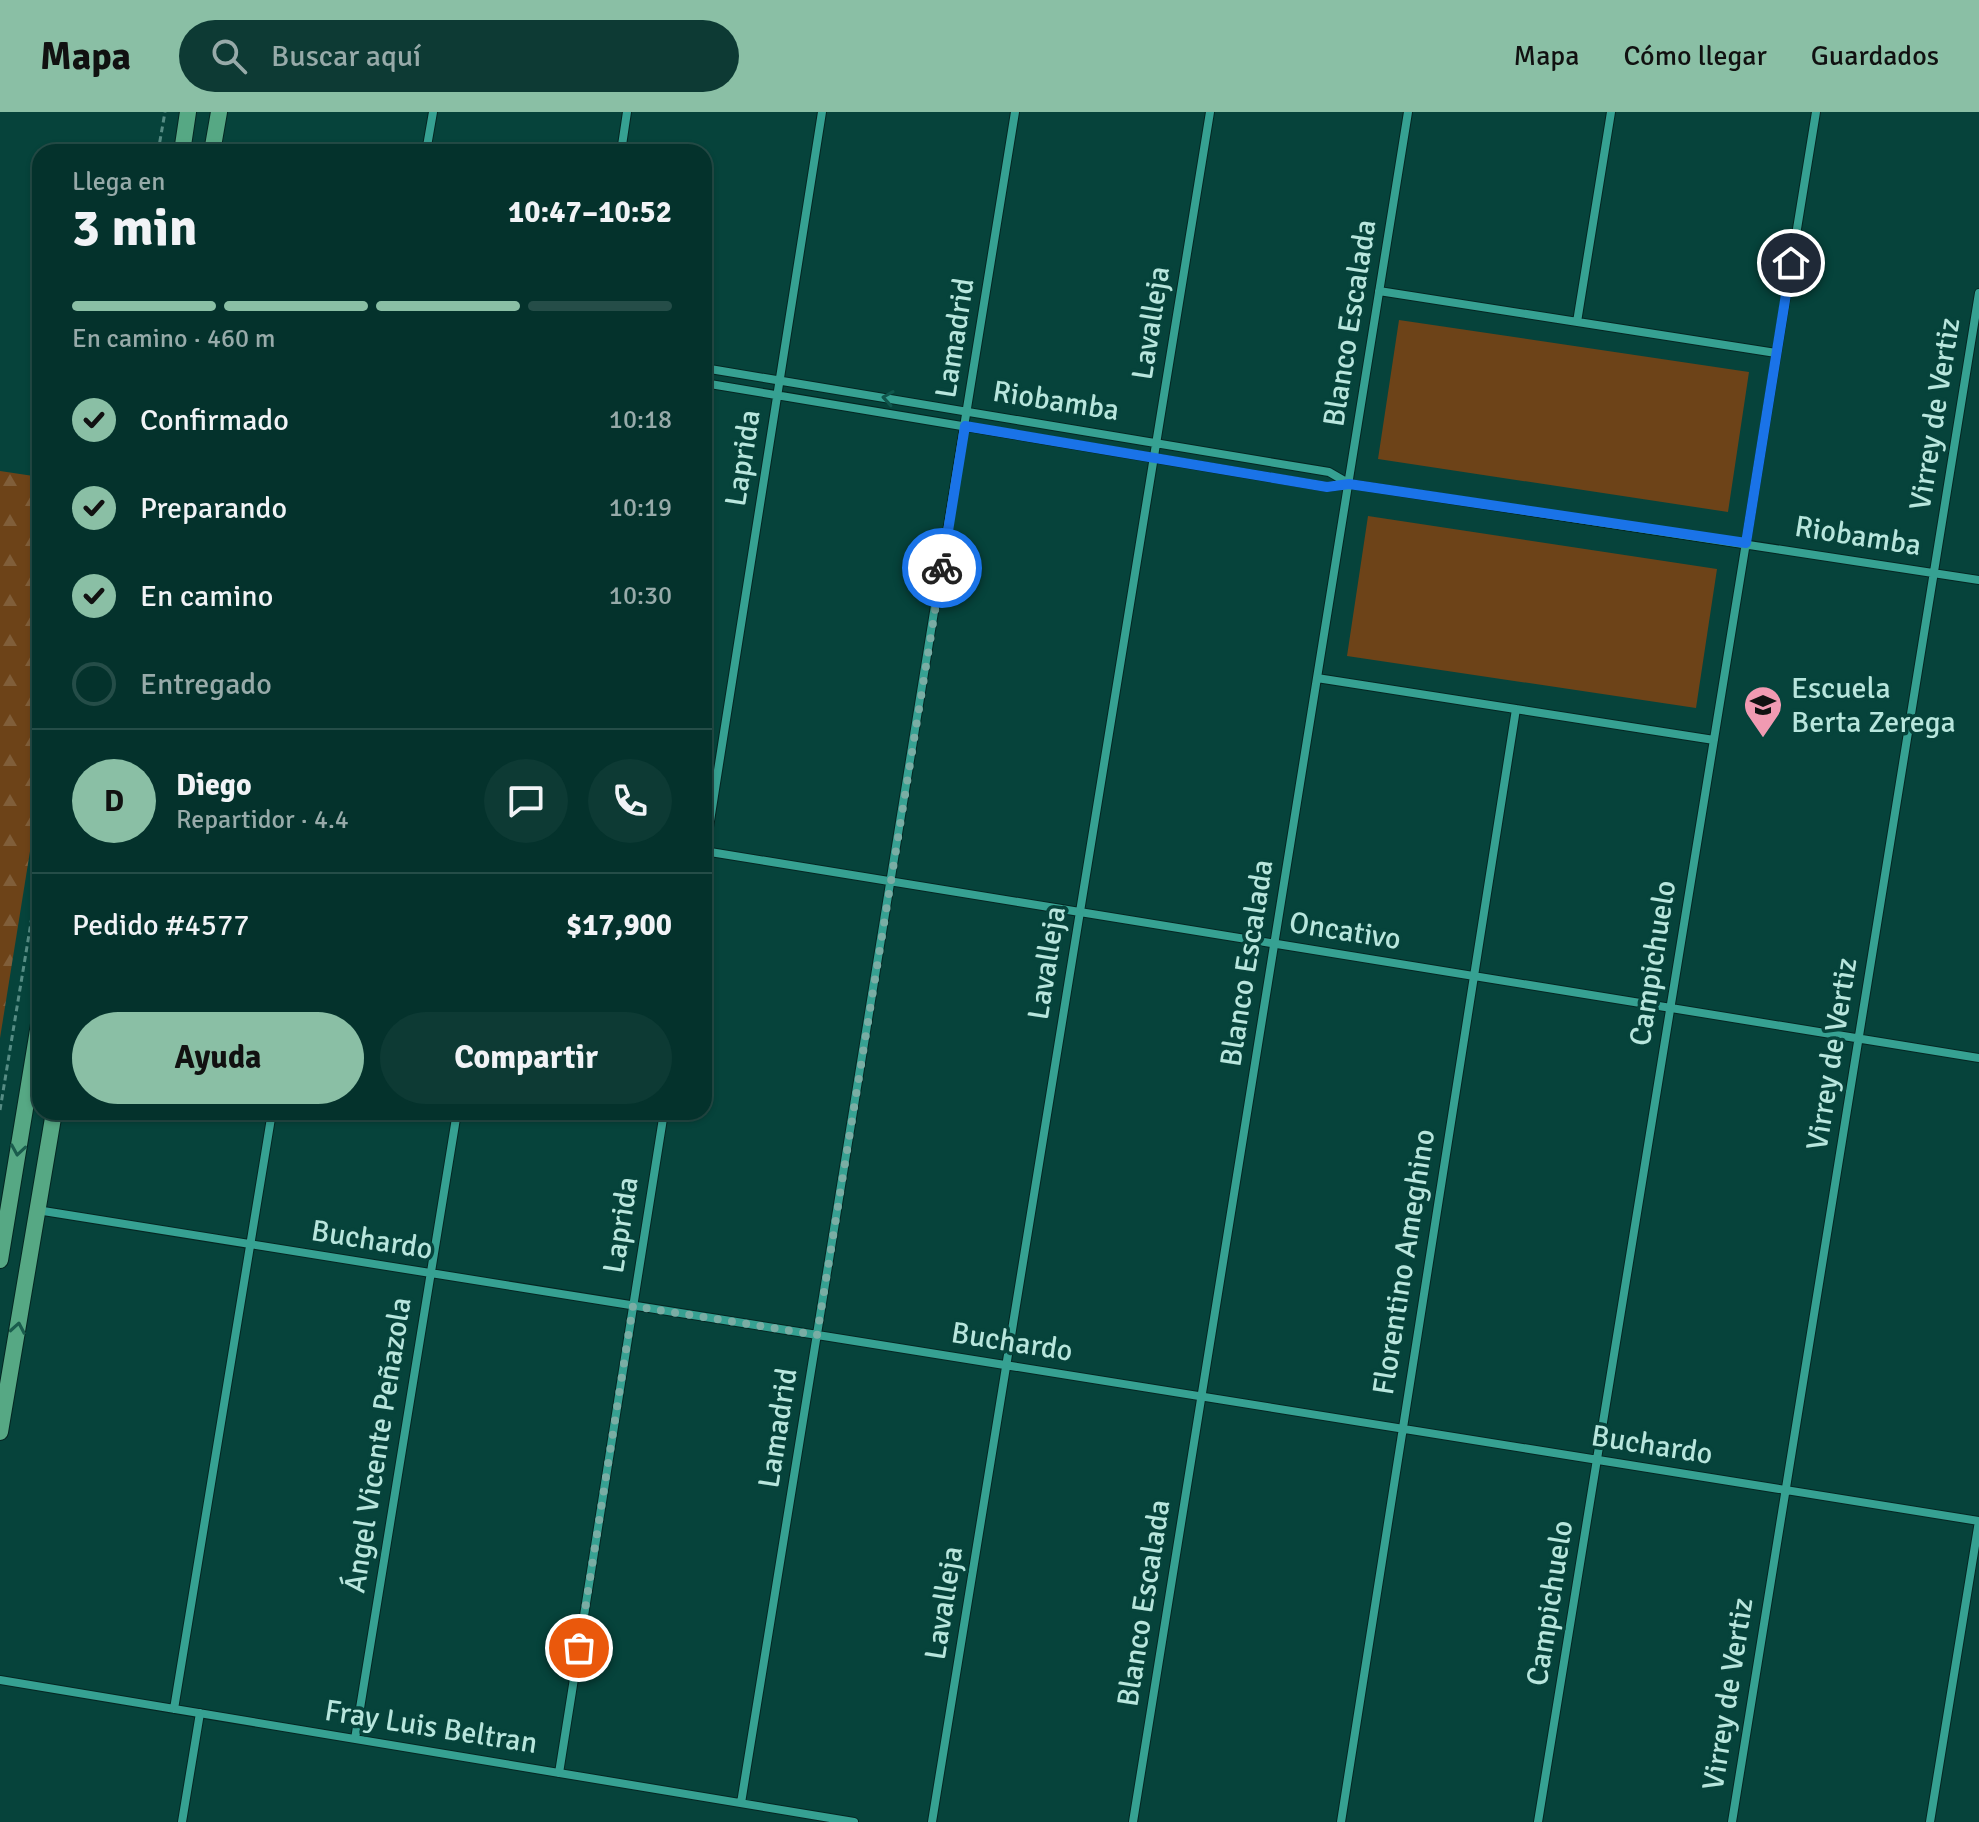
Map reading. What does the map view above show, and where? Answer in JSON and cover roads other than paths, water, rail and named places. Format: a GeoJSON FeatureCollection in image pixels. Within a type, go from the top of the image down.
{"type":"FeatureCollection","features":[{"type":"Feature","properties":{"kind":"main road"},"geometry":{"type":"LineString","coordinates":[[183,144],[188,112]]}},
{"type":"Feature","properties":{"kind":"main road"},"geometry":{"type":"LineString","coordinates":[[213,144],[219,112]]}},
{"type":"Feature","properties":{"kind":"main road"},"geometry":{"type":"LineString","coordinates":[[0,1260],[32,1066]]}},
{"type":"Feature","properties":{"kind":"main road"},"geometry":{"type":"LineString","coordinates":[[0,1432],[53,1120]]}},
{"type":"Feature","properties":{"kind":"street"},"geometry":{"type":"LineString","coordinates":[[427,144],[433,112]]}},
{"type":"Feature","properties":{"kind":"street"},"geometry":{"type":"LineString","coordinates":[[622,144],[627,112]]}},
{"type":"Feature","properties":{"kind":"street","name":"Laprida"},"geometry":{"type":"LineString","coordinates":[[712,804],[822,112]]}},
{"type":"Feature","properties":{"kind":"street","name":"Lamadrid"},"geometry":{"type":"LineString","coordinates":[[741,1803],[1015,112]]}},
{"type":"Feature","properties":{"kind":"street","name":"Lavalleja"},"geometry":{"type":"LineString","coordinates":[[932,1822],[1210,112]]}},
{"type":"Feature","properties":{"kind":"street","name":"Blanco Escalada"},"geometry":{"type":"LineString","coordinates":[[1133,1822],[1408,112]]}},
{"type":"Feature","properties":{"kind":"street"},"geometry":{"type":"LineString","coordinates":[[1577,322],[1611,112]]}},
{"type":"Feature","properties":{"kind":"street","name":"Campichuelo"},"geometry":{"type":"LineString","coordinates":[[1538,1822],[1816,112]]}},
{"type":"Feature","properties":{"kind":"street"},"geometry":{"type":"LineString","coordinates":[[1379,291],[1776,353]]}},
{"type":"Feature","properties":{"kind":"street","name":"Virrey de Vertiz"},"geometry":{"type":"LineString","coordinates":[[1732,1822],[1979,293]]}},
{"type":"Feature","properties":{"kind":"street","name":"Riobamba"},"geometry":{"type":"LineString","coordinates":[[712,369],[1329,472],[1349,484]]}},
{"type":"Feature","properties":{"kind":"street","name":"Riobamba"},"geometry":{"type":"LineString","coordinates":[[712,384],[1327,487],[1349,484],[1979,580]]}},
{"type":"Feature","properties":{"kind":"street"},"geometry":{"type":"LineString","coordinates":[[1317,678],[1714,740]]}},
{"type":"Feature","properties":{"kind":"street","name":"Florentino Ameghino"},"geometry":{"type":"LineString","coordinates":[[1341,1822],[1516,709]]}},
{"type":"Feature","properties":{"kind":"street","name":"Oncativo"},"geometry":{"type":"LineString","coordinates":[[712,855],[890,881],[1979,1058]]}},
{"type":"Feature","properties":{"kind":"street"},"geometry":{"type":"LineString","coordinates":[[174,1709],[271,1120]]}},
{"type":"Feature","properties":{"kind":"street","name":"Ángel Vicente Peñazola"},"geometry":{"type":"LineString","coordinates":[[355,1739],[456,1120]]}},
{"type":"Feature","properties":{"kind":"street","name":"Laprida"},"geometry":{"type":"LineString","coordinates":[[559,1773],[663,1120]]}},
{"type":"Feature","properties":{"kind":"street","name":"Buchardo"},"geometry":{"type":"LineString","coordinates":[[37,1210],[1979,1521]]}},
{"type":"Feature","properties":{"kind":"street"},"geometry":{"type":"LineString","coordinates":[[1930,1822],[1979,1521]]}},
{"type":"Feature","properties":{"kind":"street","name":"Fray Luis Beltran"},"geometry":{"type":"LineString","coordinates":[[0,1680],[854,1822]]}},
{"type":"Feature","properties":{"kind":"street"},"geometry":{"type":"LineString","coordinates":[[182,1822],[200,1713]]}},
{"type":"Feature","properties":{"kind":"place","name":"Escuela Berta Zerega"},"geometry":{"type":"Point","coordinates":[1763,739]}}]}
